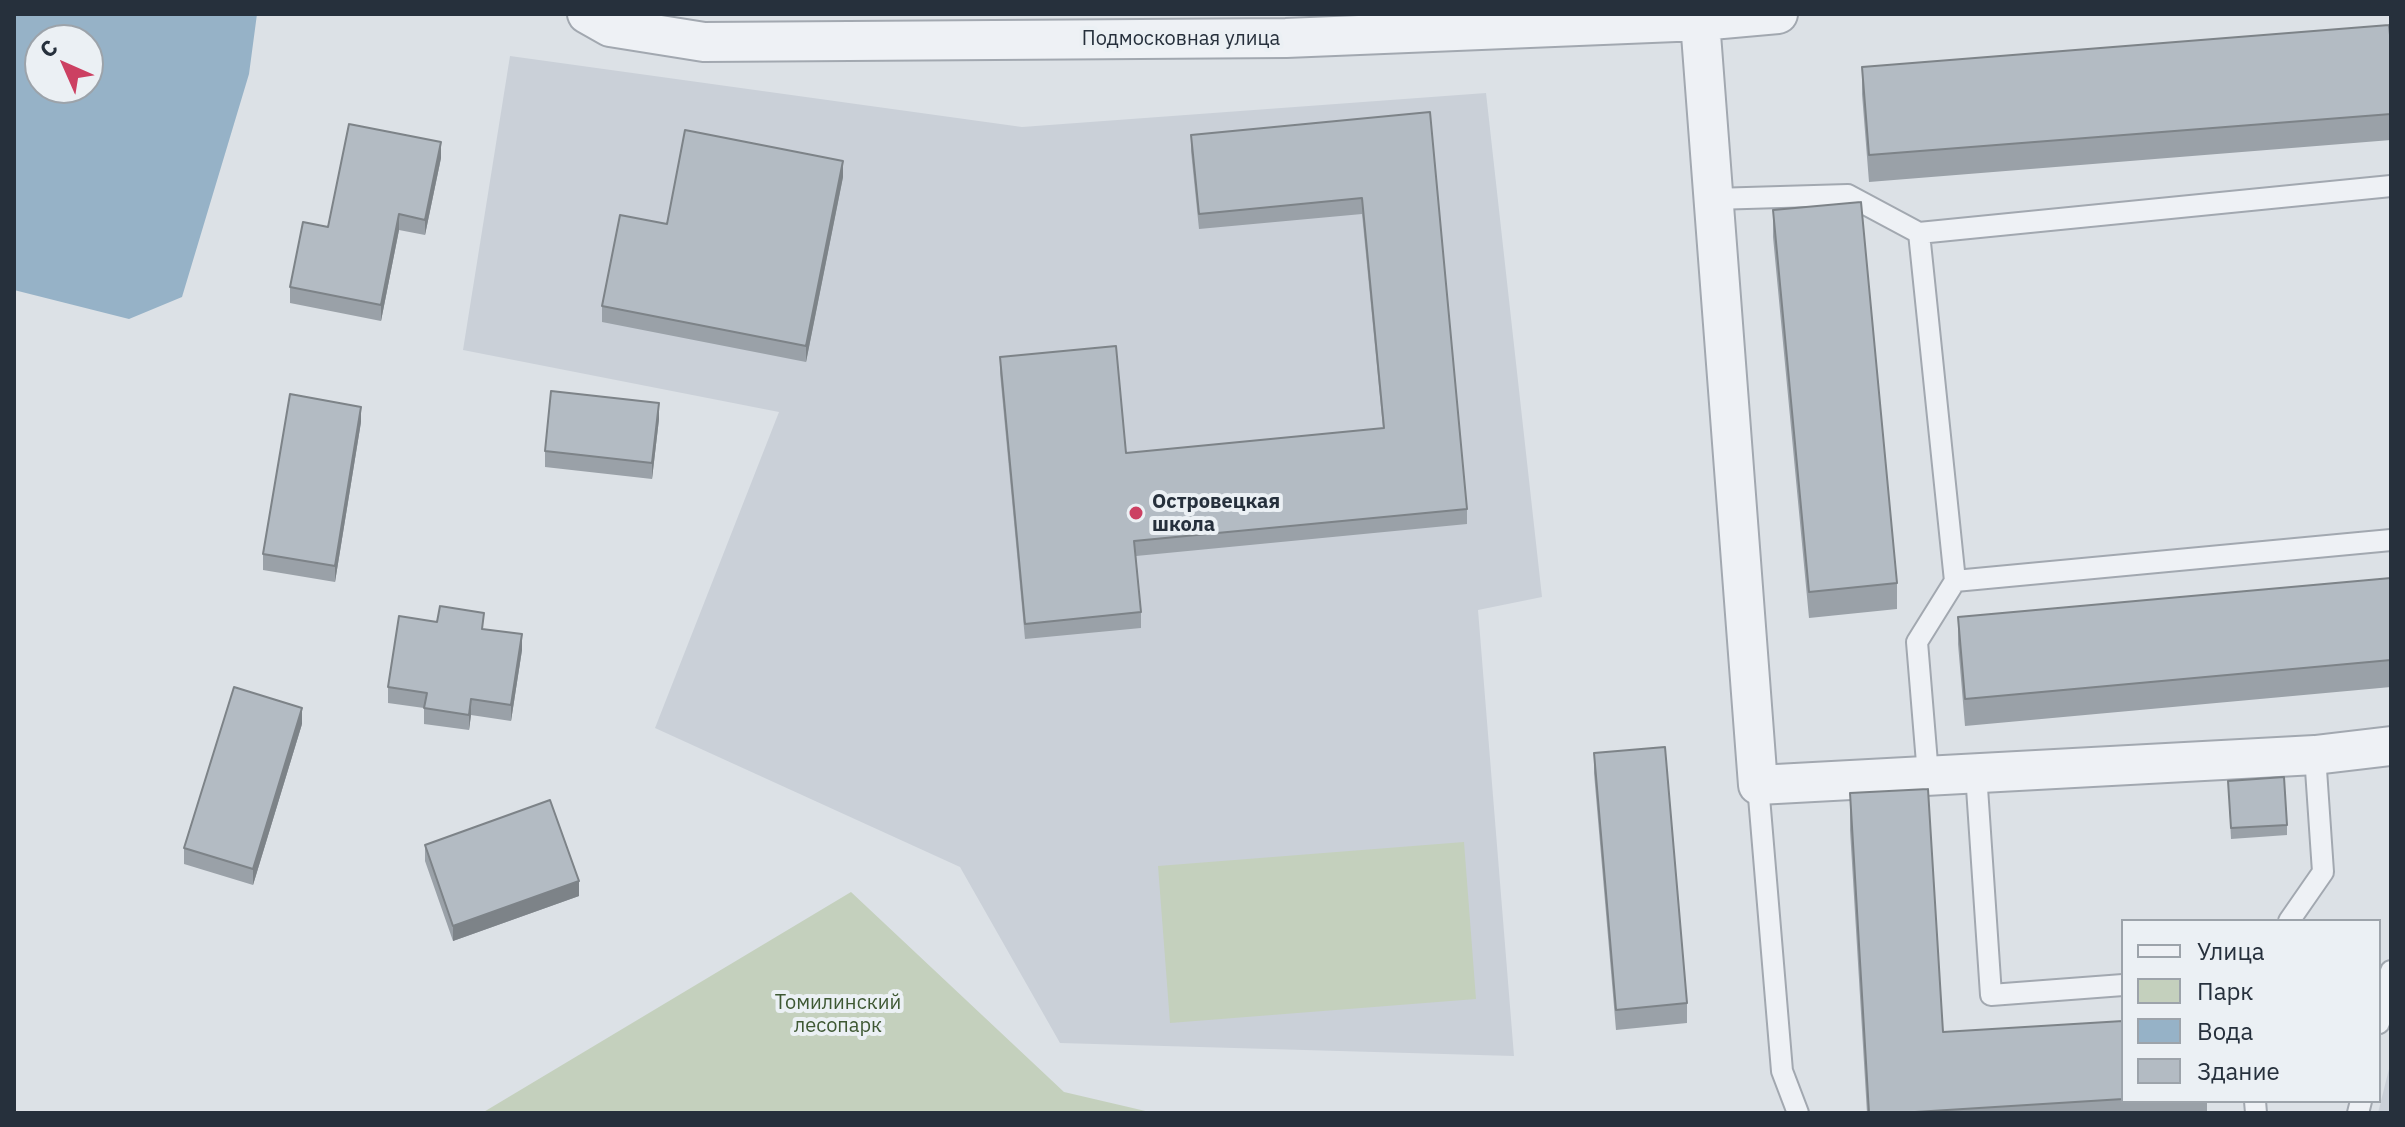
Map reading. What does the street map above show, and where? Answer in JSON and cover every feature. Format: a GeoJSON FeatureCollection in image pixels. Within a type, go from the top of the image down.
{"type":"FeatureCollection","features":[{"type":"Feature","properties":{"kind":"street","name":"Подмосковная улица"},"geometry":{"type":"LineString","coordinates":[[587,14],[610,27],[704,42],[1378,24],[1700,21],[1778,14]]}},
{"type":"Feature","properties":{"kind":"street"},"geometry":{"type":"LineString","coordinates":[[1700,21],[1758,785],[2315,755],[2391,746]]}},
{"type":"Feature","properties":{"kind":"lane"},"geometry":{"type":"LineString","coordinates":[[1713,199],[1848,195],[1919,233],[2391,186]]}},
{"type":"Feature","properties":{"kind":"lane"},"geometry":{"type":"LineString","coordinates":[[1919,233],[1955,581],[1917,642],[1928,775]]}},
{"type":"Feature","properties":{"kind":"lane"},"geometry":{"type":"LineString","coordinates":[[1955,581],[2391,540]]}},
{"type":"Feature","properties":{"kind":"lane"},"geometry":{"type":"LineString","coordinates":[[2290,919],[2323,872],[2315,755]]}},
{"type":"Feature","properties":{"kind":"lane"},"geometry":{"type":"LineString","coordinates":[[1976,773],[1991,995],[2121,985]]}},
{"type":"Feature","properties":{"kind":"lane"},"geometry":{"type":"LineString","coordinates":[[1758,785],[1782,1071],[1798,1113]]}},
{"type":"Feature","properties":{"kind":"lane"},"geometry":{"type":"LineString","coordinates":[[2381,1014],[2391,971]]}},
{"type":"Feature","properties":{"kind":"shaded area","name":"Островецкая школа"},"geometry":{"type":"Polygon","coordinates":[[[510,56],[1022,127],[1486,93],[1542,597],[1478,610],[1514,1056],[1060,1043],[960,867],[655,728],[779,412],[463,350],[510,56]]]}},
{"type":"Feature","properties":{"kind":"shaded area"},"geometry":{"type":"Polygon","coordinates":[[[2391,1061],[2391,1113],[2378,1113],[2391,1061]]]}},
{"type":"Feature","properties":{"kind":"green space"},"geometry":{"type":"Polygon","coordinates":[[[1464,842],[1476,999],[1170,1023],[1158,866],[1464,842]]]}},
{"type":"Feature","properties":{"kind":"green space","name":"Томилинский лесопарк"},"geometry":{"type":"Polygon","coordinates":[[[851,892],[1064,1092],[1154,1113],[482,1113],[851,892]]]}},
{"type":"Feature","properties":{"kind":"water"},"geometry":{"type":"Polygon","coordinates":[[[14,14],[257,14],[249,74],[182,297],[129,319],[14,290],[14,14]]]}},
{"type":"Feature","properties":{"kind":"building"},"geometry":{"type":"Polygon","coordinates":[[[2389,25],[2391,114],[1869,155],[1862,67],[2389,25]]]}},
{"type":"Feature","properties":{"kind":"building"},"geometry":{"type":"Polygon","coordinates":[[[1430,112],[1467,509],[1134,541],[1141,612],[1025,624],[1000,357],[1116,346],[1126,453],[1384,428],[1362,198],[1199,214],[1191,135],[1430,112]]]}},
{"type":"Feature","properties":{"kind":"building"},"geometry":{"type":"Polygon","coordinates":[[[349,124],[441,142],[425,220],[399,214],[381,305],[290,287],[303,222],[328,227],[349,124]]]}},
{"type":"Feature","properties":{"kind":"building"},"geometry":{"type":"Polygon","coordinates":[[[685,130],[843,161],[806,346],[602,306],[620,215],[667,224],[685,130]]]}},
{"type":"Feature","properties":{"kind":"building"},"geometry":{"type":"Polygon","coordinates":[[[1861,202],[1897,583],[1809,592],[1773,210],[1861,202]]]}},
{"type":"Feature","properties":{"kind":"building"},"geometry":{"type":"Polygon","coordinates":[[[551,391],[659,403],[652,463],[545,451],[551,391]]]}},
{"type":"Feature","properties":{"kind":"building"},"geometry":{"type":"Polygon","coordinates":[[[290,394],[361,407],[335,566],[263,554],[290,394]]]}},
{"type":"Feature","properties":{"kind":"building"},"geometry":{"type":"Polygon","coordinates":[[[2391,578],[2391,660],[1965,699],[1958,617],[2391,578]]]}},
{"type":"Feature","properties":{"kind":"building"},"geometry":{"type":"Polygon","coordinates":[[[440,606],[484,613],[482,629],[522,634],[511,705],[471,699],[469,715],[424,708],[427,693],[388,687],[399,616],[437,622],[440,606]]]}},
{"type":"Feature","properties":{"kind":"building"},"geometry":{"type":"Polygon","coordinates":[[[234,687],[302,708],[253,869],[184,848],[234,687]]]}},
{"type":"Feature","properties":{"kind":"building"},"geometry":{"type":"Polygon","coordinates":[[[1665,747],[1687,1003],[1616,1010],[1594,753],[1665,747]]]}},
{"type":"Feature","properties":{"kind":"building"},"geometry":{"type":"Polygon","coordinates":[[[2284,777],[2287,825],[2231,828],[2228,781],[2284,777]]]}},
{"type":"Feature","properties":{"kind":"building"},"geometry":{"type":"Polygon","coordinates":[[[1928,789],[1943,1032],[2121,1021],[2121,1099],[1869,1113],[1850,793],[1928,789]]]}},
{"type":"Feature","properties":{"kind":"building"},"geometry":{"type":"Polygon","coordinates":[[[550,800],[579,881],[453,926],[425,845],[550,800]]]}},
{"type":"Feature","properties":{"kind":"place","name":"Островецкая школа"},"geometry":{"type":"Point","coordinates":[1136,513]}}]}
